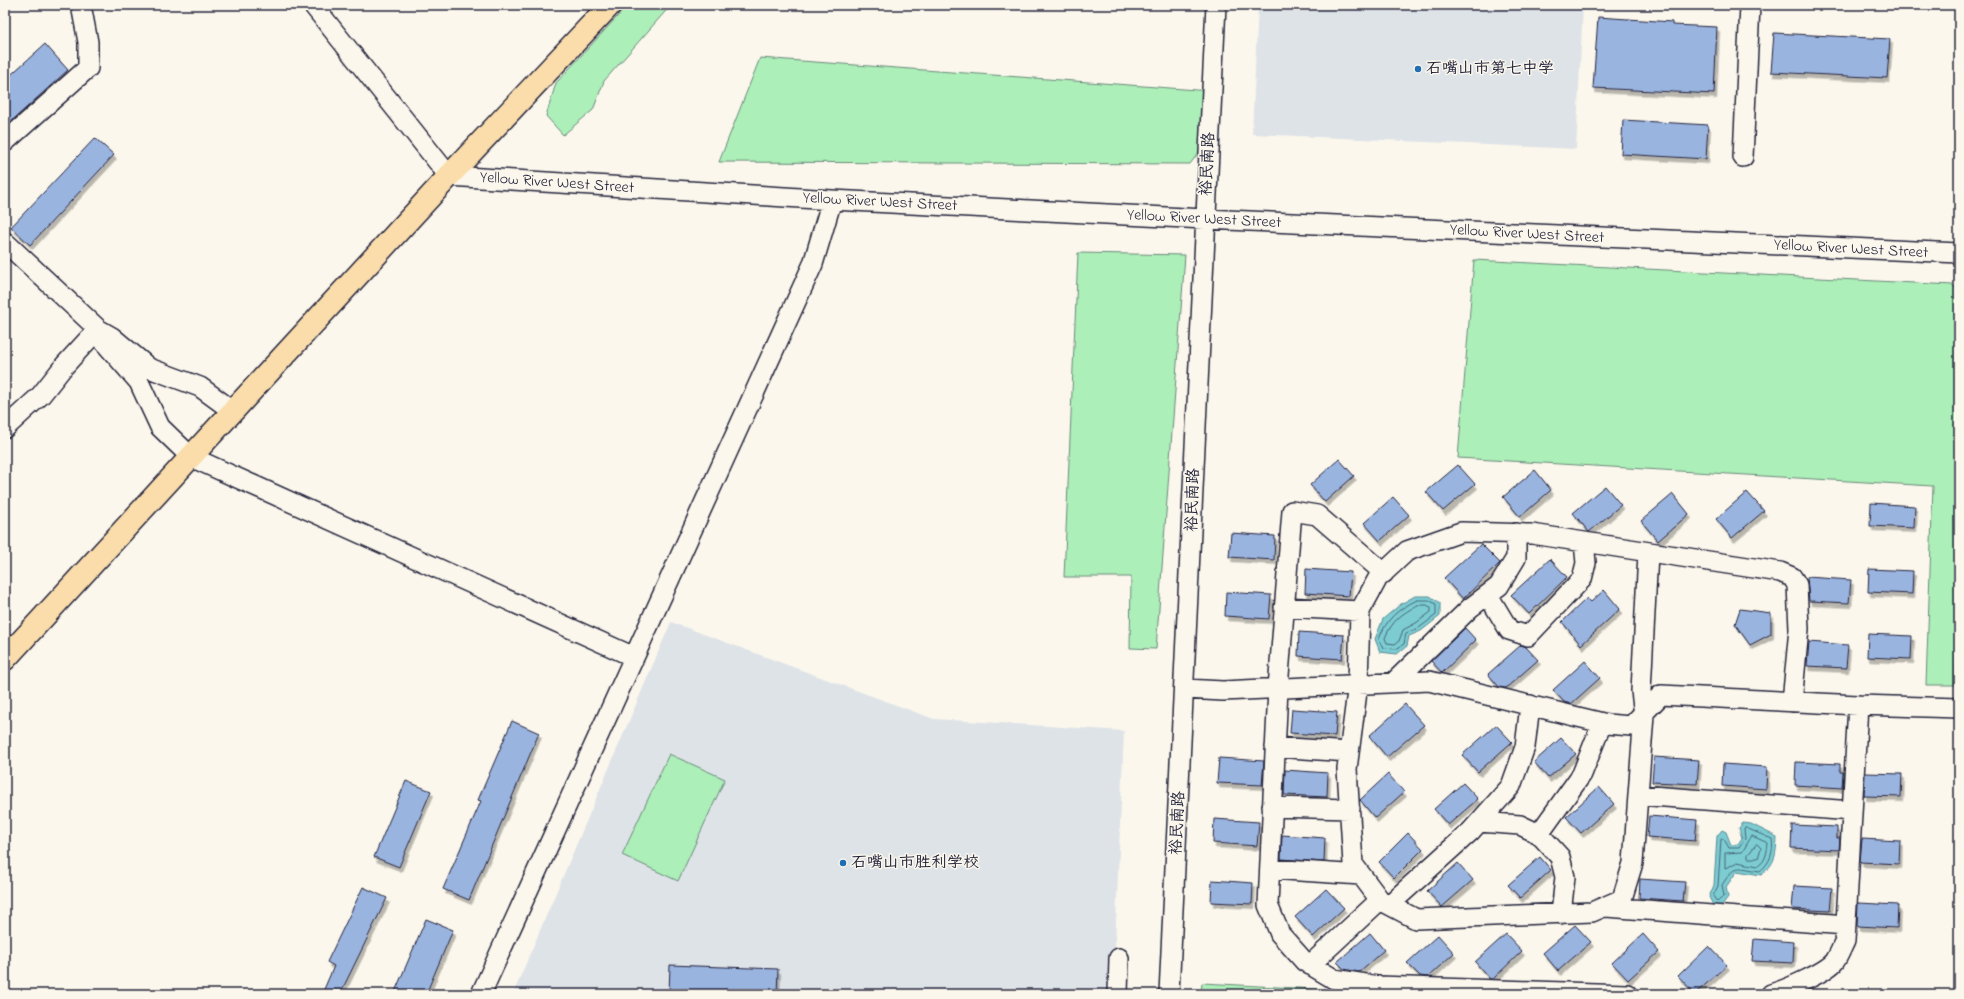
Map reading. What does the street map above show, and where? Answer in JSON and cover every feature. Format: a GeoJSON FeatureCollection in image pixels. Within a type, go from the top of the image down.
{"type":"FeatureCollection","features":[{"type":"Feature","properties":{"kind":"main road"},"geometry":{"type":"LineString","coordinates":[[5,659],[449,176],[610,5]]}},
{"type":"Feature","properties":{"kind":"street"},"geometry":{"type":"LineString","coordinates":[[5,142],[88,68],[88,42],[81,5]]}},
{"type":"Feature","properties":{"kind":"street"},"geometry":{"type":"LineString","coordinates":[[313,5],[449,176]]}},
{"type":"Feature","properties":{"kind":"street","name":"裕民南路"},"geometry":{"type":"LineString","coordinates":[[1170,994],[1216,5]]}},
{"type":"Feature","properties":{"kind":"street"},"geometry":{"type":"LineString","coordinates":[[1743,157],[1750,5]]}},
{"type":"Feature","properties":{"kind":"street","name":"Yellow River West Street"},"geometry":{"type":"LineString","coordinates":[[449,176],[832,200],[1959,254]]}},
{"type":"Feature","properties":{"kind":"street"},"geometry":{"type":"LineString","coordinates":[[481,994],[813,264],[832,200]]}},
{"type":"Feature","properties":{"kind":"street"},"geometry":{"type":"LineString","coordinates":[[5,242],[98,329],[112,336],[149,368],[200,387],[233,411]]}},
{"type":"Feature","properties":{"kind":"street"},"geometry":{"type":"LineString","coordinates":[[98,329],[105,343],[139,382],[160,427],[191,457],[634,657]]}},
{"type":"Feature","properties":{"kind":"street"},"geometry":{"type":"LineString","coordinates":[[5,428],[42,395],[64,366],[98,329]]}},
{"type":"Feature","properties":{"kind":"street"},"geometry":{"type":"LineString","coordinates":[[1384,573],[1316,515],[1292,511],[1278,688],[1268,905],[1280,934],[1304,961],[1334,979],[1378,986],[1627,994]]}},
{"type":"Feature","properties":{"kind":"street"},"geometry":{"type":"LineString","coordinates":[[1648,553],[1641,691],[1644,715],[1633,863],[1622,899],[1592,912],[1416,919],[1385,902],[1353,864],[1347,770],[1358,684],[1360,611],[1378,578],[1407,551],[1461,532],[1516,533],[1532,534],[1648,553],[1780,572],[1792,577],[1797,585],[1799,629],[1792,702]]}},
{"type":"Feature","properties":{"kind":"street"},"geometry":{"type":"LineString","coordinates":[[1394,682],[1470,608],[1500,586],[1516,558],[1516,533]]}},
{"type":"Feature","properties":{"kind":"street"},"geometry":{"type":"LineString","coordinates":[[1488,594],[1510,630],[1528,636],[1582,579],[1586,563],[1584,542]]}},
{"type":"Feature","properties":{"kind":"street"},"geometry":{"type":"LineString","coordinates":[[1284,607],[1360,611]]}},
{"type":"Feature","properties":{"kind":"street"},"geometry":{"type":"LineString","coordinates":[[1185,689],[1222,690],[1278,688],[1429,680],[1602,723],[1631,726],[1644,715],[1661,695],[1858,705],[1959,708]]}},
{"type":"Feature","properties":{"kind":"street"},"geometry":{"type":"LineString","coordinates":[[1310,965],[1479,822],[1510,786],[1525,747],[1530,705]]}},
{"type":"Feature","properties":{"kind":"street"},"geometry":{"type":"LineString","coordinates":[[1771,994],[1798,983],[1835,962],[1845,941],[1858,705]]}},
{"type":"Feature","properties":{"kind":"street"},"geometry":{"type":"LineString","coordinates":[[1539,834],[1582,774],[1602,723]]}},
{"type":"Feature","properties":{"kind":"street"},"geometry":{"type":"LineString","coordinates":[[1275,746],[1350,752]]}},
{"type":"Feature","properties":{"kind":"street"},"geometry":{"type":"LineString","coordinates":[[1638,795],[1852,811]]}},
{"type":"Feature","properties":{"kind":"street"},"geometry":{"type":"LineString","coordinates":[[1272,807],[1350,809]]}},
{"type":"Feature","properties":{"kind":"street"},"geometry":{"type":"LineString","coordinates":[[1479,822],[1520,825],[1539,834],[1560,857],[1565,877],[1561,914]]}},
{"type":"Feature","properties":{"kind":"street"},"geometry":{"type":"LineString","coordinates":[[1270,869],[1361,875]]}},
{"type":"Feature","properties":{"kind":"street"},"geometry":{"type":"LineString","coordinates":[[1605,907],[1846,925]]}},
{"type":"Feature","properties":{"kind":"street"},"geometry":{"type":"LineString","coordinates":[[1118,994],[1119,958]]}},
{"type":"Feature","properties":{"kind":"shaded area","name":"石嘴山市第七中学"},"geometry":{"type":"Polygon","coordinates":[[[1258,5],[1583,5],[1576,149],[1252,134],[1258,5]]]}},
{"type":"Feature","properties":{"kind":"shaded area","name":"石嘴山市胜利学校"},"geometry":{"type":"Polygon","coordinates":[[[671,622],[934,719],[1124,731],[1113,994],[513,994],[671,622]]]}},
{"type":"Feature","properties":{"kind":"green space"},"geometry":{"type":"Polygon","coordinates":[[[628,5],[671,5],[604,81],[593,110],[563,135],[546,116],[556,83],[628,5]]]}},
{"type":"Feature","properties":{"kind":"green space"},"geometry":{"type":"Polygon","coordinates":[[[760,58],[1211,91],[1206,143],[1190,164],[719,162],[760,58]]]}},
{"type":"Feature","properties":{"kind":"green space"},"geometry":{"type":"Polygon","coordinates":[[[1078,253],[1185,255],[1156,649],[1130,648],[1131,577],[1064,577],[1078,253]]]}},
{"type":"Feature","properties":{"kind":"green space"},"geometry":{"type":"Polygon","coordinates":[[[1474,260],[1953,285],[1959,293],[1959,537],[1955,685],[1926,685],[1933,486],[1458,458],[1474,260]]]}},
{"type":"Feature","properties":{"kind":"green space"},"geometry":{"type":"Polygon","coordinates":[[[669,754],[725,779],[678,881],[622,855],[669,754]]]}},
{"type":"Feature","properties":{"kind":"green space"},"geometry":{"type":"Polygon","coordinates":[[[1202,983],[1409,994],[1201,994],[1202,983]]]}},
{"type":"Feature","properties":{"kind":"water"},"geometry":{"type":"Polygon","coordinates":[[[1415,596],[1430,596],[1440,603],[1440,616],[1421,631],[1409,636],[1407,646],[1397,654],[1380,652],[1375,639],[1383,619],[1401,604],[1415,596]]]}},
{"type":"Feature","properties":{"kind":"water"},"geometry":{"type":"Polygon","coordinates":[[[1743,823],[1751,824],[1777,837],[1774,858],[1770,867],[1761,875],[1737,871],[1726,887],[1728,897],[1719,909],[1714,907],[1709,897],[1714,885],[1717,836],[1722,830],[1726,832],[1731,845],[1738,844],[1742,838],[1739,828],[1743,823]]]}},
{"type":"Feature","properties":{"kind":"building"},"geometry":{"type":"Polygon","coordinates":[[[1598,17],[1672,22],[1672,25],[1717,27],[1714,94],[1593,88],[1598,17]]]}},
{"type":"Feature","properties":{"kind":"building"},"geometry":{"type":"Polygon","coordinates":[[[1774,33],[1890,39],[1887,78],[1771,72],[1774,33]]]}},
{"type":"Feature","properties":{"kind":"building"},"geometry":{"type":"Polygon","coordinates":[[[45,44],[68,70],[5,127],[5,80],[45,44]]]}},
{"type":"Feature","properties":{"kind":"building"},"geometry":{"type":"Polygon","coordinates":[[[1623,120],[1708,125],[1706,159],[1621,154],[1623,120]]]}},
{"type":"Feature","properties":{"kind":"building"},"geometry":{"type":"Polygon","coordinates":[[[95,138],[114,155],[30,245],[11,227],[95,138]]]}},
{"type":"Feature","properties":{"kind":"building"},"geometry":{"type":"Polygon","coordinates":[[[1339,459],[1354,476],[1325,502],[1310,485],[1339,459]]]}},
{"type":"Feature","properties":{"kind":"building"},"geometry":{"type":"Polygon","coordinates":[[[1458,465],[1475,484],[1443,511],[1426,492],[1458,465]]]}},
{"type":"Feature","properties":{"kind":"building"},"geometry":{"type":"Polygon","coordinates":[[[1535,470],[1551,490],[1520,517],[1503,497],[1535,470]]]}},
{"type":"Feature","properties":{"kind":"building"},"geometry":{"type":"Polygon","coordinates":[[[1605,486],[1621,505],[1589,532],[1573,513],[1605,486]]]}},
{"type":"Feature","properties":{"kind":"building"},"geometry":{"type":"Polygon","coordinates":[[[1747,492],[1764,511],[1732,538],[1716,519],[1747,492]]]}},
{"type":"Feature","properties":{"kind":"building"},"geometry":{"type":"Polygon","coordinates":[[[1673,494],[1689,514],[1658,541],[1641,521],[1673,494]]]}},
{"type":"Feature","properties":{"kind":"building"},"geometry":{"type":"Polygon","coordinates":[[[1393,497],[1409,515],[1380,541],[1364,523],[1393,497]]]}},
{"type":"Feature","properties":{"kind":"building"},"geometry":{"type":"Polygon","coordinates":[[[1871,503],[1915,506],[1914,528],[1870,526],[1871,503]]]}},
{"type":"Feature","properties":{"kind":"building"},"geometry":{"type":"Polygon","coordinates":[[[1231,533],[1275,536],[1274,560],[1229,557],[1231,533]]]}},
{"type":"Feature","properties":{"kind":"building"},"geometry":{"type":"Polygon","coordinates":[[[1481,544],[1500,563],[1463,599],[1444,578],[1481,544]]]}},
{"type":"Feature","properties":{"kind":"building"},"geometry":{"type":"Polygon","coordinates":[[[1550,559],[1567,577],[1529,614],[1511,595],[1550,559]]]}},
{"type":"Feature","properties":{"kind":"building"},"geometry":{"type":"Polygon","coordinates":[[[1306,569],[1351,572],[1349,596],[1305,593],[1306,569]]]}},
{"type":"Feature","properties":{"kind":"building"},"geometry":{"type":"Polygon","coordinates":[[[1869,569],[1913,571],[1912,594],[1868,592],[1869,569]]]}},
{"type":"Feature","properties":{"kind":"building"},"geometry":{"type":"Polygon","coordinates":[[[1807,577],[1851,580],[1849,603],[1809,601],[1807,577]]]}},
{"type":"Feature","properties":{"kind":"building"},"geometry":{"type":"Polygon","coordinates":[[[1604,590],[1620,609],[1581,645],[1562,622],[1587,598],[1591,602],[1604,590]]]}},
{"type":"Feature","properties":{"kind":"building"},"geometry":{"type":"Polygon","coordinates":[[[1226,592],[1271,595],[1269,619],[1225,616],[1226,592]]]}},
{"type":"Feature","properties":{"kind":"building"},"geometry":{"type":"Polygon","coordinates":[[[1740,609],[1771,613],[1771,634],[1750,645],[1735,624],[1740,609]]]}},
{"type":"Feature","properties":{"kind":"building"},"geometry":{"type":"Polygon","coordinates":[[[1465,628],[1476,640],[1442,673],[1431,661],[1465,628]]]}},
{"type":"Feature","properties":{"kind":"building"},"geometry":{"type":"Polygon","coordinates":[[[1299,632],[1344,635],[1342,659],[1298,656],[1299,632]]]}},
{"type":"Feature","properties":{"kind":"building"},"geometry":{"type":"Polygon","coordinates":[[[1868,634],[1912,636],[1911,659],[1867,657],[1868,634]]]}},
{"type":"Feature","properties":{"kind":"building"},"geometry":{"type":"Polygon","coordinates":[[[1809,642],[1848,645],[1846,668],[1807,666],[1809,642]]]}},
{"type":"Feature","properties":{"kind":"building"},"geometry":{"type":"Polygon","coordinates":[[[1521,645],[1526,647],[1538,660],[1506,688],[1499,687],[1488,674],[1521,645]]]}},
{"type":"Feature","properties":{"kind":"building"},"geometry":{"type":"Polygon","coordinates":[[[1585,661],[1600,678],[1571,704],[1564,702],[1553,690],[1585,661]]]}},
{"type":"Feature","properties":{"kind":"building"},"geometry":{"type":"Polygon","coordinates":[[[1405,704],[1424,725],[1387,757],[1369,736],[1405,704]]]}},
{"type":"Feature","properties":{"kind":"building"},"geometry":{"type":"Polygon","coordinates":[[[1292,709],[1337,712],[1335,736],[1290,733],[1292,709]]]}},
{"type":"Feature","properties":{"kind":"building"},"geometry":{"type":"Polygon","coordinates":[[[512,721],[539,733],[469,900],[443,889],[481,801],[478,800],[512,721]]]}},
{"type":"Feature","properties":{"kind":"building"},"geometry":{"type":"Polygon","coordinates":[[[1496,725],[1512,742],[1478,772],[1462,755],[1496,725]]]}},
{"type":"Feature","properties":{"kind":"building"},"geometry":{"type":"Polygon","coordinates":[[[1561,738],[1576,754],[1548,778],[1534,762],[1561,738]]]}},
{"type":"Feature","properties":{"kind":"building"},"geometry":{"type":"Polygon","coordinates":[[[1654,757],[1699,760],[1697,784],[1652,782],[1654,757]]]}},
{"type":"Feature","properties":{"kind":"building"},"geometry":{"type":"Polygon","coordinates":[[[1219,758],[1264,761],[1262,785],[1217,783],[1219,758]]]}},
{"type":"Feature","properties":{"kind":"building"},"geometry":{"type":"Polygon","coordinates":[[[1796,762],[1840,764],[1840,772],[1843,772],[1842,788],[1795,785],[1796,762]]]}},
{"type":"Feature","properties":{"kind":"building"},"geometry":{"type":"Polygon","coordinates":[[[1723,764],[1767,767],[1766,789],[1722,786],[1723,764]]]}},
{"type":"Feature","properties":{"kind":"building"},"geometry":{"type":"Polygon","coordinates":[[[1285,770],[1328,773],[1327,797],[1284,795],[1285,770]]]}},
{"type":"Feature","properties":{"kind":"building"},"geometry":{"type":"Polygon","coordinates":[[[1865,773],[1902,774],[1901,797],[1864,796],[1865,773]]]}},
{"type":"Feature","properties":{"kind":"building"},"geometry":{"type":"Polygon","coordinates":[[[1388,774],[1404,792],[1375,818],[1360,800],[1388,774]]]}},
{"type":"Feature","properties":{"kind":"building"},"geometry":{"type":"Polygon","coordinates":[[[406,781],[431,791],[399,867],[374,857],[406,781]]]}},
{"type":"Feature","properties":{"kind":"building"},"geometry":{"type":"Polygon","coordinates":[[[1463,783],[1478,799],[1448,825],[1434,809],[1463,783]]]}},
{"type":"Feature","properties":{"kind":"building"},"geometry":{"type":"Polygon","coordinates":[[[1599,787],[1614,804],[1581,833],[1566,817],[1599,787]]]}},
{"type":"Feature","properties":{"kind":"building"},"geometry":{"type":"Polygon","coordinates":[[[1649,816],[1697,820],[1695,841],[1647,837],[1649,816]]]}},
{"type":"Feature","properties":{"kind":"building"},"geometry":{"type":"Polygon","coordinates":[[[1214,819],[1259,822],[1257,846],[1213,843],[1214,819]]]}},
{"type":"Feature","properties":{"kind":"building"},"geometry":{"type":"Polygon","coordinates":[[[1792,825],[1837,827],[1837,838],[1840,838],[1839,850],[1791,848],[1792,825]]]}},
{"type":"Feature","properties":{"kind":"building"},"geometry":{"type":"Polygon","coordinates":[[[1408,833],[1423,849],[1394,878],[1379,862],[1408,833]]]}},
{"type":"Feature","properties":{"kind":"building"},"geometry":{"type":"Polygon","coordinates":[[[1282,835],[1325,838],[1324,862],[1281,859],[1282,835]]]}},
{"type":"Feature","properties":{"kind":"building"},"geometry":{"type":"Polygon","coordinates":[[[1862,839],[1900,841],[1899,864],[1860,862],[1862,839]]]}},
{"type":"Feature","properties":{"kind":"building"},"geometry":{"type":"Polygon","coordinates":[[[1540,857],[1551,870],[1520,898],[1508,885],[1540,857]]]}},
{"type":"Feature","properties":{"kind":"building"},"geometry":{"type":"Polygon","coordinates":[[[1458,863],[1473,880],[1442,907],[1427,891],[1458,863]]]}},
{"type":"Feature","properties":{"kind":"building"},"geometry":{"type":"Polygon","coordinates":[[[1640,879],[1685,882],[1683,901],[1639,898],[1640,879]]]}},
{"type":"Feature","properties":{"kind":"building"},"geometry":{"type":"Polygon","coordinates":[[[1212,880],[1253,883],[1252,904],[1211,902],[1212,880]]]}},
{"type":"Feature","properties":{"kind":"building"},"geometry":{"type":"Polygon","coordinates":[[[1794,886],[1832,888],[1830,911],[1792,909],[1794,886]]]}},
{"type":"Feature","properties":{"kind":"building"},"geometry":{"type":"Polygon","coordinates":[[[363,887],[387,898],[340,994],[322,994],[334,966],[327,962],[363,887]]]}},
{"type":"Feature","properties":{"kind":"building"},"geometry":{"type":"Polygon","coordinates":[[[1326,889],[1344,908],[1313,937],[1295,917],[1326,889]]]}},
{"type":"Feature","properties":{"kind":"building"},"geometry":{"type":"Polygon","coordinates":[[[1858,903],[1898,905],[1897,928],[1857,926],[1858,903]]]}},
{"type":"Feature","properties":{"kind":"building"},"geometry":{"type":"Polygon","coordinates":[[[426,919],[453,930],[426,994],[394,994],[426,919]]]}},
{"type":"Feature","properties":{"kind":"building"},"geometry":{"type":"Polygon","coordinates":[[[1575,925],[1591,942],[1558,971],[1543,953],[1575,925]]]}},
{"type":"Feature","properties":{"kind":"building"},"geometry":{"type":"Polygon","coordinates":[[[1370,933],[1384,950],[1359,972],[1344,969],[1337,962],[1370,933]]]}},
{"type":"Feature","properties":{"kind":"building"},"geometry":{"type":"Polygon","coordinates":[[[1506,934],[1522,951],[1493,979],[1490,979],[1475,962],[1506,934]]]}},
{"type":"Feature","properties":{"kind":"building"},"geometry":{"type":"Polygon","coordinates":[[[1643,934],[1659,952],[1628,980],[1612,963],[1643,934]]]}},
{"type":"Feature","properties":{"kind":"building"},"geometry":{"type":"Polygon","coordinates":[[[1438,935],[1454,953],[1428,977],[1420,976],[1407,963],[1438,935]]]}},
{"type":"Feature","properties":{"kind":"building"},"geometry":{"type":"Polygon","coordinates":[[[1754,939],[1794,942],[1793,963],[1752,961],[1754,939]]]}},
{"type":"Feature","properties":{"kind":"building"},"geometry":{"type":"Polygon","coordinates":[[[1709,946],[1727,965],[1695,994],[1678,976],[1709,946]]]}},
{"type":"Feature","properties":{"kind":"building"},"geometry":{"type":"Polygon","coordinates":[[[670,965],[778,969],[777,994],[669,994],[670,965]]]}},
{"type":"Feature","properties":{"kind":"place","name":"石嘴山市第七中学"},"geometry":{"type":"Point","coordinates":[1418,69]}},
{"type":"Feature","properties":{"kind":"place","name":"石嘴山市胜利学校"},"geometry":{"type":"Point","coordinates":[843,863]}}]}
